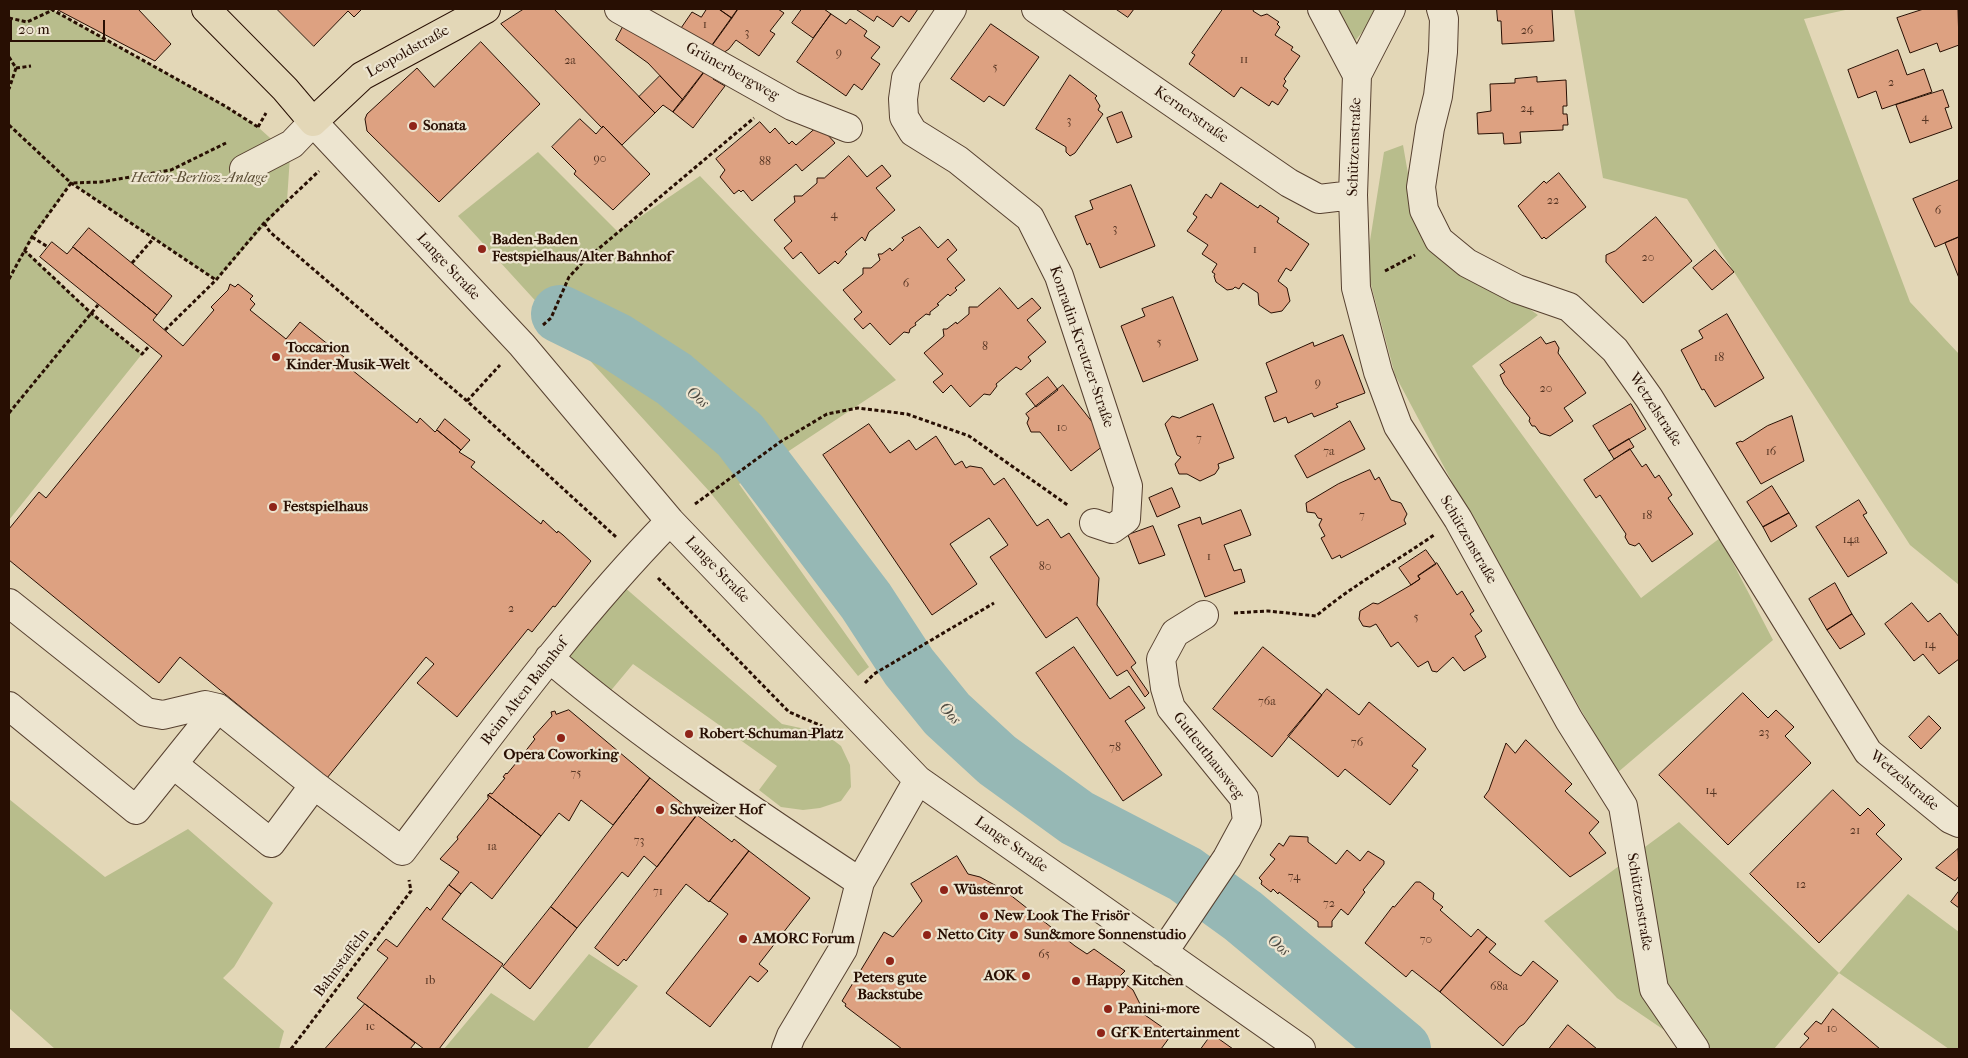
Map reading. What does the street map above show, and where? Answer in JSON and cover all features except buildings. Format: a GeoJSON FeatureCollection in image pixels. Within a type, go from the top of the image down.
{"type":"FeatureCollection","features":[{"type":"Feature","properties":{"kind":"main road","name":"Lange Straße"},"geometry":{"type":"LineString","coordinates":[[206,9],[285,89],[313,122]]}},
{"type":"Feature","properties":{"kind":"main road","name":"Leopoldstraße"},"geometry":{"type":"LineString","coordinates":[[313,122],[362,76],[486,9]]}},
{"type":"Feature","properties":{"kind":"street","name":"Grünerbergweg"},"geometry":{"type":"LineString","coordinates":[[619,9],[779,98],[848,128]]}},
{"type":"Feature","properties":{"kind":"street","name":"Konradin-Kreutzer-Straße"},"geometry":{"type":"LineString","coordinates":[[952,9],[906,78],[903,99],[904,117],[912,132],[958,160],[1030,218],[1058,276],[1128,486],[1126,519],[1112,529],[1094,523]]}},
{"type":"Feature","properties":{"kind":"street","name":"Kernerstraße"},"geometry":{"type":"LineString","coordinates":[[1036,9],[1289,183],[1319,199],[1353,195]]}},
{"type":"Feature","properties":{"kind":"street","name":"Schützenstraße"},"geometry":{"type":"LineString","coordinates":[[1322,9],[1357,75],[1353,195],[1356,288],[1378,372],[1398,426],[1458,519],[1569,720],[1623,806],[1654,989],[1695,1049]]}},
{"type":"Feature","properties":{"kind":"street"},"geometry":{"type":"LineString","coordinates":[[1357,75],[1392,9]]}},
{"type":"Feature","properties":{"kind":"street","name":"Wetzelstraße"},"geometry":{"type":"LineString","coordinates":[[1441,9],[1444,19],[1443,52],[1438,96],[1430,128],[1421,187],[1424,210],[1439,240],[1467,263],[1501,281],[1517,289],[1569,307],[1615,350],[1649,398],[1868,752],[1950,819],[1959,823]]}},
{"type":"Feature","properties":{"kind":"street","name":"Lange Straße"},"geometry":{"type":"LineString","coordinates":[[313,122],[522,345],[670,521],[918,780],[1301,1049]]}},
{"type":"Feature","properties":{"kind":"street"},"geometry":{"type":"LineString","coordinates":[[244,169],[292,144],[313,122]]}},
{"type":"Feature","properties":{"kind":"street","name":"Beim Alten Bahnhof"},"geometry":{"type":"LineString","coordinates":[[314,785],[402,851],[549,658],[637,555],[670,521]]}},
{"type":"Feature","properties":{"kind":"street"},"geometry":{"type":"LineString","coordinates":[[9,603],[146,712],[163,715],[204,705],[218,708],[314,785],[271,843],[173,764]]}},
{"type":"Feature","properties":{"kind":"street","name":"Gutleuthausweg"},"geometry":{"type":"LineString","coordinates":[[1163,953],[1227,858],[1247,821],[1244,798],[1171,708],[1164,688],[1161,660],[1175,633],[1204,615]]}},
{"type":"Feature","properties":{"kind":"street"},"geometry":{"type":"LineString","coordinates":[[549,658],[601,702],[747,807],[860,882]]}},
{"type":"Feature","properties":{"kind":"street"},"geometry":{"type":"LineString","coordinates":[[9,706],[136,810],[218,708]]}},
{"type":"Feature","properties":{"kind":"street"},"geometry":{"type":"LineString","coordinates":[[786,1049],[791,1036],[843,949],[860,882],[918,780]]}},
{"type":"Feature","properties":{"kind":"path"},"geometry":{"type":"LineString","coordinates":[[9,18],[27,22],[52,9],[225,106],[258,127]]}},
{"type":"Feature","properties":{"kind":"path"},"geometry":{"type":"LineString","coordinates":[[9,57],[16,68]]}},
{"type":"Feature","properties":{"kind":"path"},"geometry":{"type":"LineString","coordinates":[[16,68],[32,66]]}},
{"type":"Feature","properties":{"kind":"path"},"geometry":{"type":"LineString","coordinates":[[9,89],[16,68]]}},
{"type":"Feature","properties":{"kind":"path"},"geometry":{"type":"LineString","coordinates":[[250,132],[258,127],[262,118],[285,89]]}},
{"type":"Feature","properties":{"kind":"path"},"geometry":{"type":"LineString","coordinates":[[551,318],[569,277],[590,255],[779,98]]}},
{"type":"Feature","properties":{"kind":"path"},"geometry":{"type":"LineString","coordinates":[[9,125],[71,183],[216,280]]}},
{"type":"Feature","properties":{"kind":"path"},"geometry":{"type":"LineString","coordinates":[[71,183],[101,182],[171,170],[232,140]]}},
{"type":"Feature","properties":{"kind":"path"},"geometry":{"type":"LineString","coordinates":[[165,330],[216,280],[264,223],[340,151]]}},
{"type":"Feature","properties":{"kind":"path"},"geometry":{"type":"LineString","coordinates":[[9,279],[32,237],[71,183]]}},
{"type":"Feature","properties":{"kind":"path"},"geometry":{"type":"LineString","coordinates":[[264,223],[270,232],[467,401],[637,555],[789,712],[824,726]]}},
{"type":"Feature","properties":{"kind":"path"},"geometry":{"type":"LineString","coordinates":[[32,237],[48,247]]}},
{"type":"Feature","properties":{"kind":"path"},"geometry":{"type":"LineString","coordinates":[[132,263],[153,239]]}},
{"type":"Feature","properties":{"kind":"path"},"geometry":{"type":"LineString","coordinates":[[1356,288],[1439,240]]}},
{"type":"Feature","properties":{"kind":"path"},"geometry":{"type":"LineString","coordinates":[[24,250],[91,313],[142,354],[149,346]]}},
{"type":"Feature","properties":{"kind":"path"},"geometry":{"type":"LineString","coordinates":[[9,413],[98,305]]}},
{"type":"Feature","properties":{"kind":"path"},"geometry":{"type":"LineString","coordinates":[[467,401],[495,370],[522,345]]}},
{"type":"Feature","properties":{"kind":"path"},"geometry":{"type":"LineString","coordinates":[[716,488],[780,442],[827,414],[858,408],[906,414],[969,436],[1094,523]]}},
{"type":"Feature","properties":{"kind":"path"},"geometry":{"type":"LineString","coordinates":[[1268,611],[1316,616],[1344,593],[1409,554],[1425,542]]}},
{"type":"Feature","properties":{"kind":"path"},"geometry":{"type":"LineString","coordinates":[[874,674],[994,603]]}},
{"type":"Feature","properties":{"kind":"path","name":"Bahnstaffeln"},"geometry":{"type":"LineString","coordinates":[[291,1049],[411,891]]}},
{"type":"Feature","properties":{"kind":"green space","name":"Hector-Berlioz-Anlage"},"geometry":{"type":"Polygon","coordinates":[[[9,9],[51,9],[225,106],[258,127],[290,156],[287,201],[216,280],[71,183],[25,250],[91,313],[142,354],[9,520],[9,9]]]}},
{"type":"Feature","properties":{"kind":"green space"},"geometry":{"type":"Polygon","coordinates":[[[1335,9],[1381,9],[1355,41],[1335,9]]]}},
{"type":"Feature","properties":{"kind":"green space"},"geometry":{"type":"Polygon","coordinates":[[[1574,9],[1850,9],[1804,19],[1910,302],[1959,354],[1959,585],[1910,545],[1687,199],[1603,178],[1574,9]]]}},
{"type":"Feature","properties":{"kind":"green space"},"geometry":{"type":"Polygon","coordinates":[[[1403,145],[1418,231],[1538,315],[1472,366],[1641,598],[1720,538],[1773,640],[1617,773],[1466,508],[1395,375],[1366,266],[1384,152],[1403,145]]]}},
{"type":"Feature","properties":{"kind":"green space"},"geometry":{"type":"Polygon","coordinates":[[[538,152],[618,232],[700,176],[896,380],[739,484],[869,667],[858,676],[709,491],[458,216],[538,152]]]}},
{"type":"Feature","properties":{"kind":"green space"},"geometry":{"type":"Polygon","coordinates":[[[623,586],[782,724],[824,733],[841,746],[850,765],[851,787],[841,801],[820,808],[803,810],[781,807],[759,790],[777,766],[633,664],[608,694],[565,658],[623,586]]]}},
{"type":"Feature","properties":{"kind":"green space"},"geometry":{"type":"Polygon","coordinates":[[[9,799],[105,877],[188,829],[273,903],[234,967],[223,978],[284,1031],[279,1049],[55,1049],[9,1008],[9,799]]]}},
{"type":"Feature","properties":{"kind":"green space"},"geometry":{"type":"Polygon","coordinates":[[[1679,822],[1839,973],[1774,1049],[1692,1049],[1617,998],[1544,921],[1679,822]]]}},
{"type":"Feature","properties":{"kind":"green space"},"geometry":{"type":"Polygon","coordinates":[[[1908,894],[1959,932],[1959,1049],[1949,1049],[1839,973],[1908,894]]]}},
{"type":"Feature","properties":{"kind":"green space"},"geometry":{"type":"Polygon","coordinates":[[[589,954],[638,986],[587,1049],[444,1049],[491,993],[534,1021],[589,954]]]}},
{"type":"Feature","properties":{"kind":"waterway","name":"Oos"},"geometry":{"type":"LineString","coordinates":[[560,314],[615,341],[674,379],[740,435],[866,601],[909,667],[947,714],[997,760],[1077,818],[1185,874],[1243,916],[1402,1049]]}},
{"type":"Feature","properties":{"kind":"place","name":"Sonata"},"geometry":{"type":"Point","coordinates":[413,126]}},
{"type":"Feature","properties":{"kind":"place","name":"Baden-Baden Festspielhaus/Alter Bahnhof"},"geometry":{"type":"Point","coordinates":[482,249]}},
{"type":"Feature","properties":{"kind":"place","name":"Toccarion Kinder-Musik-Welt"},"geometry":{"type":"Point","coordinates":[276,357]}},
{"type":"Feature","properties":{"kind":"place","name":"Festspielhaus"},"geometry":{"type":"Point","coordinates":[273,507]}},
{"type":"Feature","properties":{"kind":"place","name":"Robert-Schuman-Platz"},"geometry":{"type":"Point","coordinates":[689,734]}},
{"type":"Feature","properties":{"kind":"place","name":"Opera Coworking"},"geometry":{"type":"Point","coordinates":[561,738]}},
{"type":"Feature","properties":{"kind":"place","name":"Schweizer Hof"},"geometry":{"type":"Point","coordinates":[660,810]}},
{"type":"Feature","properties":{"kind":"place","name":"Wüstenrot"},"geometry":{"type":"Point","coordinates":[944,890]}},
{"type":"Feature","properties":{"kind":"place","name":"New Look The Frisör"},"geometry":{"type":"Point","coordinates":[984,916]}},
{"type":"Feature","properties":{"kind":"place","name":"Netto City"},"geometry":{"type":"Point","coordinates":[927,935]}},
{"type":"Feature","properties":{"kind":"place","name":"Sun&more Sonnenstudio"},"geometry":{"type":"Point","coordinates":[1014,935]}},
{"type":"Feature","properties":{"kind":"place","name":"AMORC Forum"},"geometry":{"type":"Point","coordinates":[743,939]}},
{"type":"Feature","properties":{"kind":"place","name":"Peters gute Backstube"},"geometry":{"type":"Point","coordinates":[890,961]}},
{"type":"Feature","properties":{"kind":"place","name":"AOK"},"geometry":{"type":"Point","coordinates":[1026,976]}},
{"type":"Feature","properties":{"kind":"place","name":"Happy Kitchen"},"geometry":{"type":"Point","coordinates":[1076,981]}},
{"type":"Feature","properties":{"kind":"place","name":"Panini+more"},"geometry":{"type":"Point","coordinates":[1108,1009]}},
{"type":"Feature","properties":{"kind":"place","name":"GfK Entertainment"},"geometry":{"type":"Point","coordinates":[1101,1033]}}]}
